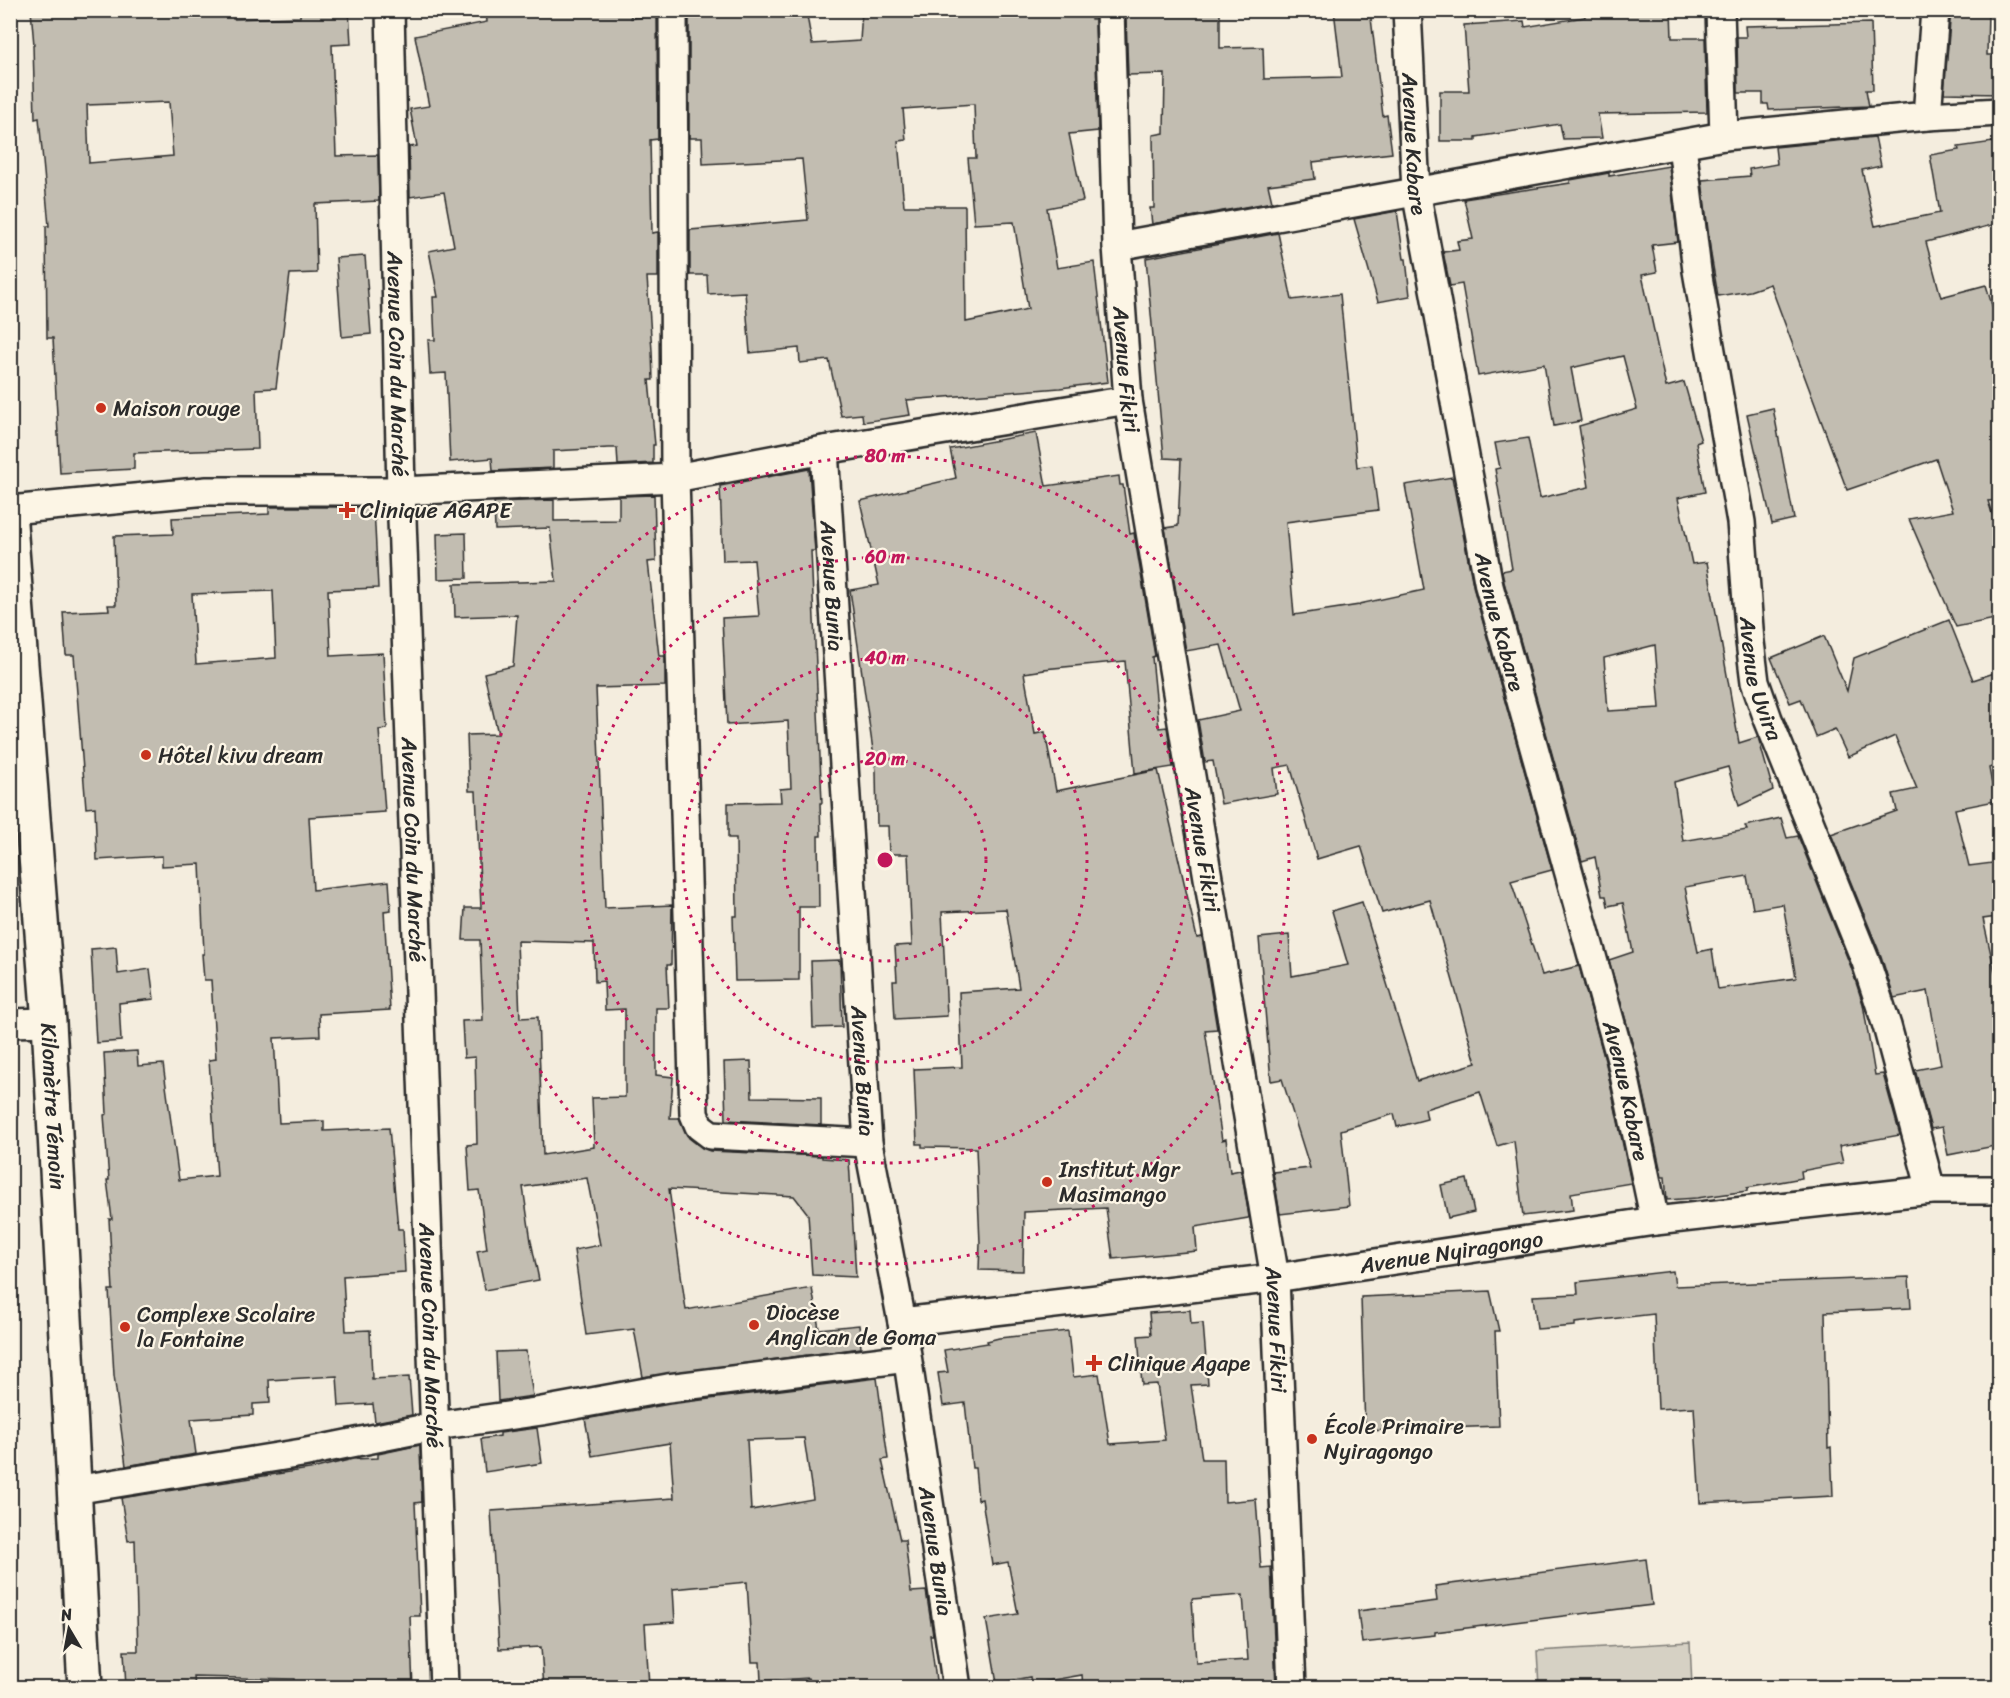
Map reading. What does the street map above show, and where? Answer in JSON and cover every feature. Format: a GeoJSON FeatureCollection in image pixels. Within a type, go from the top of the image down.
{"type":"FeatureCollection","features":[{"type":"Feature","properties":{"kind":"main road","name":"Kilomètre Témoin"},"geometry":{"type":"LineString","coordinates":[[10,524],[49,1022],[85,1688]]}},
{"type":"Feature","properties":{"kind":"street","name":"Avenue Coin du Marché"},"geometry":{"type":"LineString","coordinates":[[390,10],[401,491],[444,1688]]}},
{"type":"Feature","properties":{"kind":"street"},"geometry":{"type":"LineString","coordinates":[[673,10],[675,477],[694,1114],[699,1126],[711,1135],[868,1143]]}},
{"type":"Feature","properties":{"kind":"street","name":"Avenue Fikiri"},"geometry":{"type":"LineString","coordinates":[[1110,10],[1116,246],[1128,400],[1275,1278],[1292,1688]]}},
{"type":"Feature","properties":{"kind":"street","name":"Avenue Kabare"},"geometry":{"type":"LineString","coordinates":[[1407,10],[1416,191],[1489,586],[1621,1060],[1655,1221]]}},
{"type":"Feature","properties":{"kind":"street"},"geometry":{"type":"LineString","coordinates":[[1720,10],[1724,136]]}},
{"type":"Feature","properties":{"kind":"street"},"geometry":{"type":"LineString","coordinates":[[1927,116],[1935,10]]}},
{"type":"Feature","properties":{"kind":"street"},"geometry":{"type":"LineString","coordinates":[[1116,246],[1724,136],[1927,116],[2000,112]]}},
{"type":"Feature","properties":{"kind":"street","name":"Avenue Uvira"},"geometry":{"type":"LineString","coordinates":[[1682,145],[1697,271],[1742,522],[1755,682],[1873,982],[1931,1190]]}},
{"type":"Feature","properties":{"kind":"street"},"geometry":{"type":"LineString","coordinates":[[10,510],[207,491],[401,491],[675,477],[1128,400]]}},
{"type":"Feature","properties":{"kind":"street","name":"Avenue Bunia"},"geometry":{"type":"LineString","coordinates":[[824,450],[868,1143],[902,1322],[957,1688]]}},
{"type":"Feature","properties":{"kind":"street"},"geometry":{"type":"LineString","coordinates":[[10,1023],[49,1022]]}},
{"type":"Feature","properties":{"kind":"street","name":"Avenue Nyiragongo"},"geometry":{"type":"LineString","coordinates":[[902,1322],[1275,1278],[1655,1221],[1931,1190],[2000,1190]]}},
{"type":"Feature","properties":{"kind":"street"},"geometry":{"type":"LineString","coordinates":[[74,1490],[302,1453],[436,1426],[542,1411],[668,1388],[907,1358]]}},
{"type":"Feature","properties":{"kind":"shaded area"},"geometry":{"type":"Polygon","coordinates":[[[1690,1642],[1692,1687],[1539,1687],[1537,1651],[1690,1642]]]}},
{"type":"Feature","properties":{"kind":"building"},"geometry":{"type":"Polygon","coordinates":[[[31,10],[233,10],[233,19],[300,17],[300,10],[349,10],[351,44],[332,45],[336,156],[378,155],[379,201],[315,204],[317,273],[290,274],[276,388],[256,389],[258,449],[134,453],[134,469],[60,473],[53,338],[47,338],[46,226],[49,226],[39,118],[35,119],[31,10]],[[169,102],[87,105],[89,163],[173,156],[169,102]]]}},
{"type":"Feature","properties":{"kind":"building"},"geometry":{"type":"Polygon","coordinates":[[[486,10],[631,10],[631,18],[657,16],[658,139],[650,140],[652,233],[658,232],[658,277],[647,277],[653,380],[649,380],[655,445],[653,445],[653,463],[618,465],[617,448],[553,451],[553,468],[493,471],[492,458],[450,462],[446,373],[430,374],[428,340],[435,340],[433,297],[438,297],[429,251],[454,246],[444,192],[410,197],[409,147],[417,146],[410,109],[429,106],[415,36],[487,22],[486,10]]]}},
{"type":"Feature","properties":{"kind":"building"},"geometry":{"type":"Polygon","coordinates":[[[806,10],[812,44],[860,41],[862,10],[962,13],[962,10],[1090,10],[1091,19],[1095,19],[1098,131],[1069,134],[1083,201],[1047,208],[1057,268],[1094,262],[1108,382],[907,400],[910,415],[863,422],[862,414],[841,416],[829,360],[800,363],[799,348],[750,353],[745,292],[708,294],[707,275],[690,275],[690,230],[808,220],[802,159],[703,164],[702,138],[689,138],[689,15],[696,15],[696,12],[806,10]],[[974,104],[903,109],[906,140],[898,141],[904,206],[965,206],[966,322],[1028,309],[1014,222],[974,224],[968,158],[976,158],[974,104]]]}},
{"type":"Feature","properties":{"kind":"building"},"geometry":{"type":"Polygon","coordinates":[[[1144,10],[1220,10],[1220,48],[1263,47],[1264,79],[1342,77],[1334,10],[1370,10],[1383,116],[1387,115],[1392,153],[1313,162],[1315,179],[1268,185],[1272,202],[1152,224],[1150,208],[1154,208],[1153,135],[1164,133],[1165,74],[1128,75],[1126,17],[1145,16],[1144,10]]]}},
{"type":"Feature","properties":{"kind":"building"},"geometry":{"type":"Polygon","coordinates":[[[1584,10],[1671,10],[1672,38],[1705,38],[1707,112],[1598,114],[1602,138],[1563,139],[1560,124],[1476,137],[1476,141],[1440,141],[1440,91],[1469,91],[1464,25],[1524,21],[1525,27],[1585,17],[1584,10]]]}},
{"type":"Feature","properties":{"kind":"building"},"geometry":{"type":"Polygon","coordinates":[[[1951,10],[1988,10],[1987,55],[2000,55],[2000,94],[1944,93],[1951,10]]]}},
{"type":"Feature","properties":{"kind":"building"},"geometry":{"type":"Polygon","coordinates":[[[1871,23],[1873,90],[1866,90],[1869,106],[1769,110],[1768,104],[1763,104],[1763,93],[1738,93],[1737,37],[1746,37],[1745,26],[1871,23]]]}},
{"type":"Feature","properties":{"kind":"building"},"geometry":{"type":"Polygon","coordinates":[[[1875,137],[1881,166],[1862,170],[1875,226],[1940,213],[1930,155],[1959,150],[1958,147],[2000,141],[2000,223],[1926,242],[1941,297],[1986,285],[2000,332],[2000,500],[1988,501],[2000,538],[2000,606],[1993,608],[1995,619],[1956,627],[1909,519],[1953,511],[1936,459],[1847,490],[1770,284],[1750,291],[1718,296],[1702,180],[1750,176],[1749,169],[1777,164],[1775,147],[1875,137]]]}},
{"type":"Feature","properties":{"kind":"building"},"geometry":{"type":"Polygon","coordinates":[[[1669,166],[1678,242],[1652,245],[1657,272],[1642,275],[1666,387],[1684,382],[1701,441],[1696,443],[1705,492],[1678,498],[1692,564],[1707,562],[1739,743],[1758,737],[1773,790],[1739,806],[1728,767],[1674,782],[1683,841],[1747,830],[1745,826],[1781,818],[1787,838],[1798,836],[1851,967],[1863,1004],[1875,1075],[1883,1074],[1900,1135],[1839,1146],[1843,1163],[1801,1171],[1802,1178],[1747,1188],[1747,1191],[1697,1198],[1667,1200],[1665,1177],[1662,1177],[1636,1057],[1609,960],[1633,952],[1623,903],[1608,906],[1606,896],[1602,896],[1595,857],[1582,861],[1502,571],[1512,569],[1495,469],[1500,468],[1495,443],[1528,438],[1540,498],[1589,487],[1579,426],[1637,409],[1623,356],[1571,368],[1581,421],[1554,426],[1544,364],[1478,376],[1462,284],[1450,286],[1443,252],[1459,250],[1457,241],[1473,239],[1464,199],[1570,183],[1570,180],[1609,173],[1609,176],[1669,166]],[[1655,645],[1604,658],[1608,711],[1660,708],[1655,645]],[[1747,876],[1685,887],[1698,952],[1712,949],[1718,989],[1796,978],[1783,904],[1753,909],[1747,876]]]}},
{"type":"Feature","properties":{"kind":"building"},"geometry":{"type":"Polygon","coordinates":[[[1397,211],[1410,296],[1378,302],[1354,219],[1397,211]]]}},
{"type":"Feature","properties":{"kind":"building"},"geometry":{"type":"Polygon","coordinates":[[[1278,233],[1292,300],[1340,294],[1357,467],[1372,465],[1378,510],[1286,522],[1294,615],[1359,605],[1424,590],[1405,485],[1452,477],[1474,590],[1552,870],[1511,881],[1542,975],[1579,966],[1606,1064],[1631,1183],[1571,1193],[1573,1210],[1523,1216],[1514,1141],[1497,1146],[1480,1092],[1425,1109],[1427,1119],[1397,1127],[1394,1114],[1341,1130],[1349,1206],[1280,1214],[1273,1172],[1310,1168],[1282,1079],[1271,1081],[1259,938],[1289,935],[1292,976],[1348,965],[1332,911],[1362,902],[1417,1081],[1476,1063],[1430,900],[1382,913],[1361,846],[1317,859],[1290,765],[1274,768],[1277,794],[1221,804],[1213,761],[1205,762],[1198,720],[1240,711],[1221,645],[1186,651],[1165,528],[1178,526],[1181,459],[1164,458],[1146,258],[1278,233]]]}},
{"type":"Feature","properties":{"kind":"building"},"geometry":{"type":"Polygon","coordinates":[[[365,256],[371,334],[342,337],[336,258],[365,256]]]}},
{"type":"Feature","properties":{"kind":"building"},"geometry":{"type":"Polygon","coordinates":[[[1773,408],[1794,519],[1772,524],[1747,414],[1773,408]]]}},
{"type":"Feature","properties":{"kind":"building"},"geometry":{"type":"Polygon","coordinates":[[[1036,433],[1046,486],[1119,476],[1120,485],[1123,485],[1130,534],[1134,533],[1155,656],[1152,657],[1159,728],[1167,727],[1173,767],[1135,773],[1125,661],[1024,673],[1035,734],[1045,732],[1056,791],[1158,770],[1197,938],[1202,937],[1217,1029],[1205,1030],[1222,1140],[1226,1139],[1230,1172],[1240,1170],[1242,1175],[1249,1217],[1195,1227],[1197,1251],[1113,1259],[1106,1208],[1024,1212],[1023,1271],[979,1270],[976,1148],[922,1147],[922,1144],[917,1144],[914,1069],[962,1067],[959,992],[1019,988],[1006,909],[942,912],[947,1016],[895,1019],[893,981],[897,981],[895,946],[912,945],[908,854],[889,854],[888,826],[877,826],[876,771],[850,590],[879,585],[860,501],[956,478],[950,449],[1036,433]]]}},
{"type":"Feature","properties":{"kind":"building"},"geometry":{"type":"Polygon","coordinates":[[[809,469],[815,551],[811,551],[822,803],[820,803],[821,836],[818,836],[819,907],[799,907],[799,980],[735,981],[733,916],[737,916],[736,838],[728,838],[728,803],[781,802],[780,789],[791,788],[788,721],[727,725],[722,618],[759,616],[754,560],[723,561],[720,486],[809,469]]]}},
{"type":"Feature","properties":{"kind":"building"},"geometry":{"type":"Polygon","coordinates":[[[654,495],[656,561],[648,562],[659,656],[665,656],[665,686],[596,688],[605,908],[672,905],[671,965],[667,965],[669,1008],[656,1008],[656,1075],[673,1077],[670,1118],[679,1118],[689,1138],[710,1151],[822,1156],[822,1158],[849,1160],[856,1277],[812,1275],[808,1214],[794,1196],[669,1189],[686,1310],[812,1288],[819,1329],[859,1325],[861,1348],[643,1377],[634,1329],[586,1335],[574,1250],[600,1245],[587,1178],[523,1187],[539,1280],[485,1290],[477,1251],[487,1249],[479,1190],[470,1191],[467,1145],[477,1144],[475,1057],[464,1058],[462,1021],[483,1020],[480,940],[463,940],[465,908],[481,908],[476,791],[469,791],[467,735],[498,734],[484,673],[513,666],[517,615],[455,617],[454,584],[556,581],[550,528],[495,530],[494,502],[554,500],[554,521],[619,520],[619,496],[654,495]],[[517,941],[520,1018],[538,1017],[543,1155],[594,1147],[592,1098],[625,1097],[625,1009],[605,1010],[604,981],[595,982],[594,943],[517,941]]]}},
{"type":"Feature","properties":{"kind":"building"},"geometry":{"type":"Polygon","coordinates":[[[269,507],[374,507],[378,588],[328,590],[331,656],[383,653],[387,729],[379,730],[385,812],[309,817],[313,890],[389,881],[391,910],[384,911],[390,1010],[319,1014],[320,1036],[274,1038],[279,1123],[324,1121],[324,1131],[389,1128],[398,1229],[403,1229],[405,1272],[343,1276],[346,1331],[370,1330],[372,1379],[409,1377],[412,1415],[375,1422],[373,1404],[339,1406],[337,1376],[269,1380],[270,1403],[253,1404],[253,1415],[191,1419],[196,1454],[126,1466],[114,1375],[109,1290],[113,1290],[109,1219],[112,1219],[107,1180],[109,1180],[104,1115],[107,1114],[104,1053],[137,1051],[138,1066],[163,1064],[179,1180],[217,1176],[209,1060],[216,1059],[211,980],[204,980],[200,864],[162,866],[162,856],[97,860],[95,807],[86,808],[74,655],[66,655],[63,612],[109,610],[108,605],[116,605],[114,536],[173,534],[172,518],[269,514],[269,507]],[[273,591],[192,594],[196,664],[276,658],[273,591]]]}},
{"type":"Feature","properties":{"kind":"building"},"geometry":{"type":"Polygon","coordinates":[[[466,533],[467,578],[438,579],[437,534],[466,533]]]}},
{"type":"Feature","properties":{"kind":"building"},"geometry":{"type":"Polygon","coordinates":[[[1949,620],[1973,680],[2000,671],[2000,764],[1989,768],[1995,801],[1955,809],[1969,866],[2000,862],[2000,901],[1995,901],[1997,917],[1983,919],[2000,994],[2000,1048],[1995,1049],[2000,1083],[1992,1084],[2000,1126],[2000,1145],[1948,1155],[1942,1127],[1931,1129],[1915,1070],[1941,1065],[1928,991],[1894,998],[1881,956],[1831,834],[1897,811],[1893,794],[1917,789],[1895,736],[1848,757],[1835,729],[1816,737],[1801,699],[1790,703],[1771,658],[1824,636],[1847,691],[1854,658],[1949,620]]]}},
{"type":"Feature","properties":{"kind":"building"},"geometry":{"type":"Polygon","coordinates":[[[116,947],[118,974],[150,969],[154,999],[119,1003],[121,1041],[96,1043],[91,949],[116,947]]]}},
{"type":"Feature","properties":{"kind":"building"},"geometry":{"type":"Polygon","coordinates":[[[840,960],[842,1027],[813,1028],[811,961],[840,960]]]}},
{"type":"Feature","properties":{"kind":"building"},"geometry":{"type":"Polygon","coordinates":[[[751,1061],[752,1097],[821,1098],[821,1125],[726,1120],[724,1062],[751,1061]]]}},
{"type":"Feature","properties":{"kind":"building"},"geometry":{"type":"Polygon","coordinates":[[[1467,1179],[1474,1212],[1448,1218],[1441,1185],[1467,1179]]]}},
{"type":"Feature","properties":{"kind":"building"},"geometry":{"type":"Polygon","coordinates":[[[1673,1271],[1675,1286],[1909,1277],[1911,1308],[1825,1312],[1828,1448],[1831,1447],[1833,1496],[1700,1503],[1694,1407],[1658,1409],[1654,1314],[1575,1323],[1575,1326],[1537,1329],[1533,1296],[1578,1294],[1577,1282],[1673,1271]]]}},
{"type":"Feature","properties":{"kind":"building"},"geometry":{"type":"Polygon","coordinates":[[[1490,1291],[1499,1331],[1495,1331],[1499,1426],[1365,1431],[1361,1297],[1490,1291]]]}},
{"type":"Feature","properties":{"kind":"building"},"geometry":{"type":"Polygon","coordinates":[[[1190,1310],[1191,1324],[1203,1323],[1208,1384],[1191,1385],[1202,1459],[1224,1459],[1225,1502],[1256,1499],[1261,1568],[1271,1567],[1276,1688],[1083,1688],[1082,1675],[1031,1684],[1030,1677],[997,1683],[986,1619],[1018,1614],[1008,1562],[992,1565],[982,1499],[978,1500],[975,1468],[972,1468],[965,1403],[943,1406],[938,1373],[948,1372],[944,1350],[988,1343],[987,1341],[999,1338],[1068,1331],[1073,1377],[1099,1374],[1110,1444],[1165,1440],[1157,1384],[1142,1385],[1138,1336],[1151,1335],[1149,1313],[1190,1310]],[[1243,1595],[1192,1599],[1196,1663],[1248,1660],[1243,1595]]]}},
{"type":"Feature","properties":{"kind":"building"},"geometry":{"type":"Polygon","coordinates":[[[526,1351],[533,1396],[498,1401],[496,1352],[526,1351]]]}},
{"type":"Feature","properties":{"kind":"building"},"geometry":{"type":"Polygon","coordinates":[[[877,1378],[888,1459],[882,1460],[900,1540],[905,1540],[911,1592],[926,1591],[933,1635],[930,1635],[937,1688],[818,1688],[817,1681],[810,1682],[809,1678],[761,1681],[760,1662],[752,1662],[747,1582],[673,1589],[675,1622],[645,1624],[649,1686],[544,1688],[541,1647],[499,1649],[491,1511],[674,1498],[670,1443],[592,1456],[585,1419],[670,1404],[877,1378]],[[804,1438],[747,1440],[751,1510],[813,1499],[804,1438]]]}},
{"type":"Feature","properties":{"kind":"building"},"geometry":{"type":"Polygon","coordinates":[[[537,1428],[542,1463],[485,1472],[481,1439],[500,1436],[500,1433],[537,1428]]]}},
{"type":"Feature","properties":{"kind":"building"},"geometry":{"type":"Polygon","coordinates":[[[420,1445],[422,1502],[415,1503],[420,1616],[410,1616],[413,1688],[294,1688],[294,1679],[194,1677],[195,1688],[126,1688],[124,1651],[138,1651],[135,1540],[128,1541],[121,1498],[316,1468],[353,1459],[378,1458],[378,1454],[420,1445]]]}},
{"type":"Feature","properties":{"kind":"building"},"geometry":{"type":"Polygon","coordinates":[[[1646,1559],[1652,1605],[1362,1643],[1358,1611],[1437,1601],[1435,1586],[1646,1559]]]}},
{"type":"Feature","properties":{"kind":"place","name":"Maison rouge"},"geometry":{"type":"Point","coordinates":[101,408]}},
{"type":"Feature","properties":{"kind":"place","name":"Clinique AGAPE"},"geometry":{"type":"Point","coordinates":[347,510]}},
{"type":"Feature","properties":{"kind":"place","name":"Hôtel kivu dream"},"geometry":{"type":"Point","coordinates":[146,755]}},
{"type":"Feature","properties":{"kind":"place","name":"Institut Mgr Masimango"},"geometry":{"type":"Point","coordinates":[1047,1182]}},
{"type":"Feature","properties":{"kind":"place","name":"Diocèse Anglican de Goma"},"geometry":{"type":"Point","coordinates":[754,1325]}},
{"type":"Feature","properties":{"kind":"place","name":"Complexe Scolaire la Fontaine"},"geometry":{"type":"Point","coordinates":[125,1327]}},
{"type":"Feature","properties":{"kind":"place","name":"Clinique Agape"},"geometry":{"type":"Point","coordinates":[1094,1363]}},
{"type":"Feature","properties":{"kind":"place","name":"École Primaire Nyiragongo"},"geometry":{"type":"Point","coordinates":[1312,1439]}}]}
